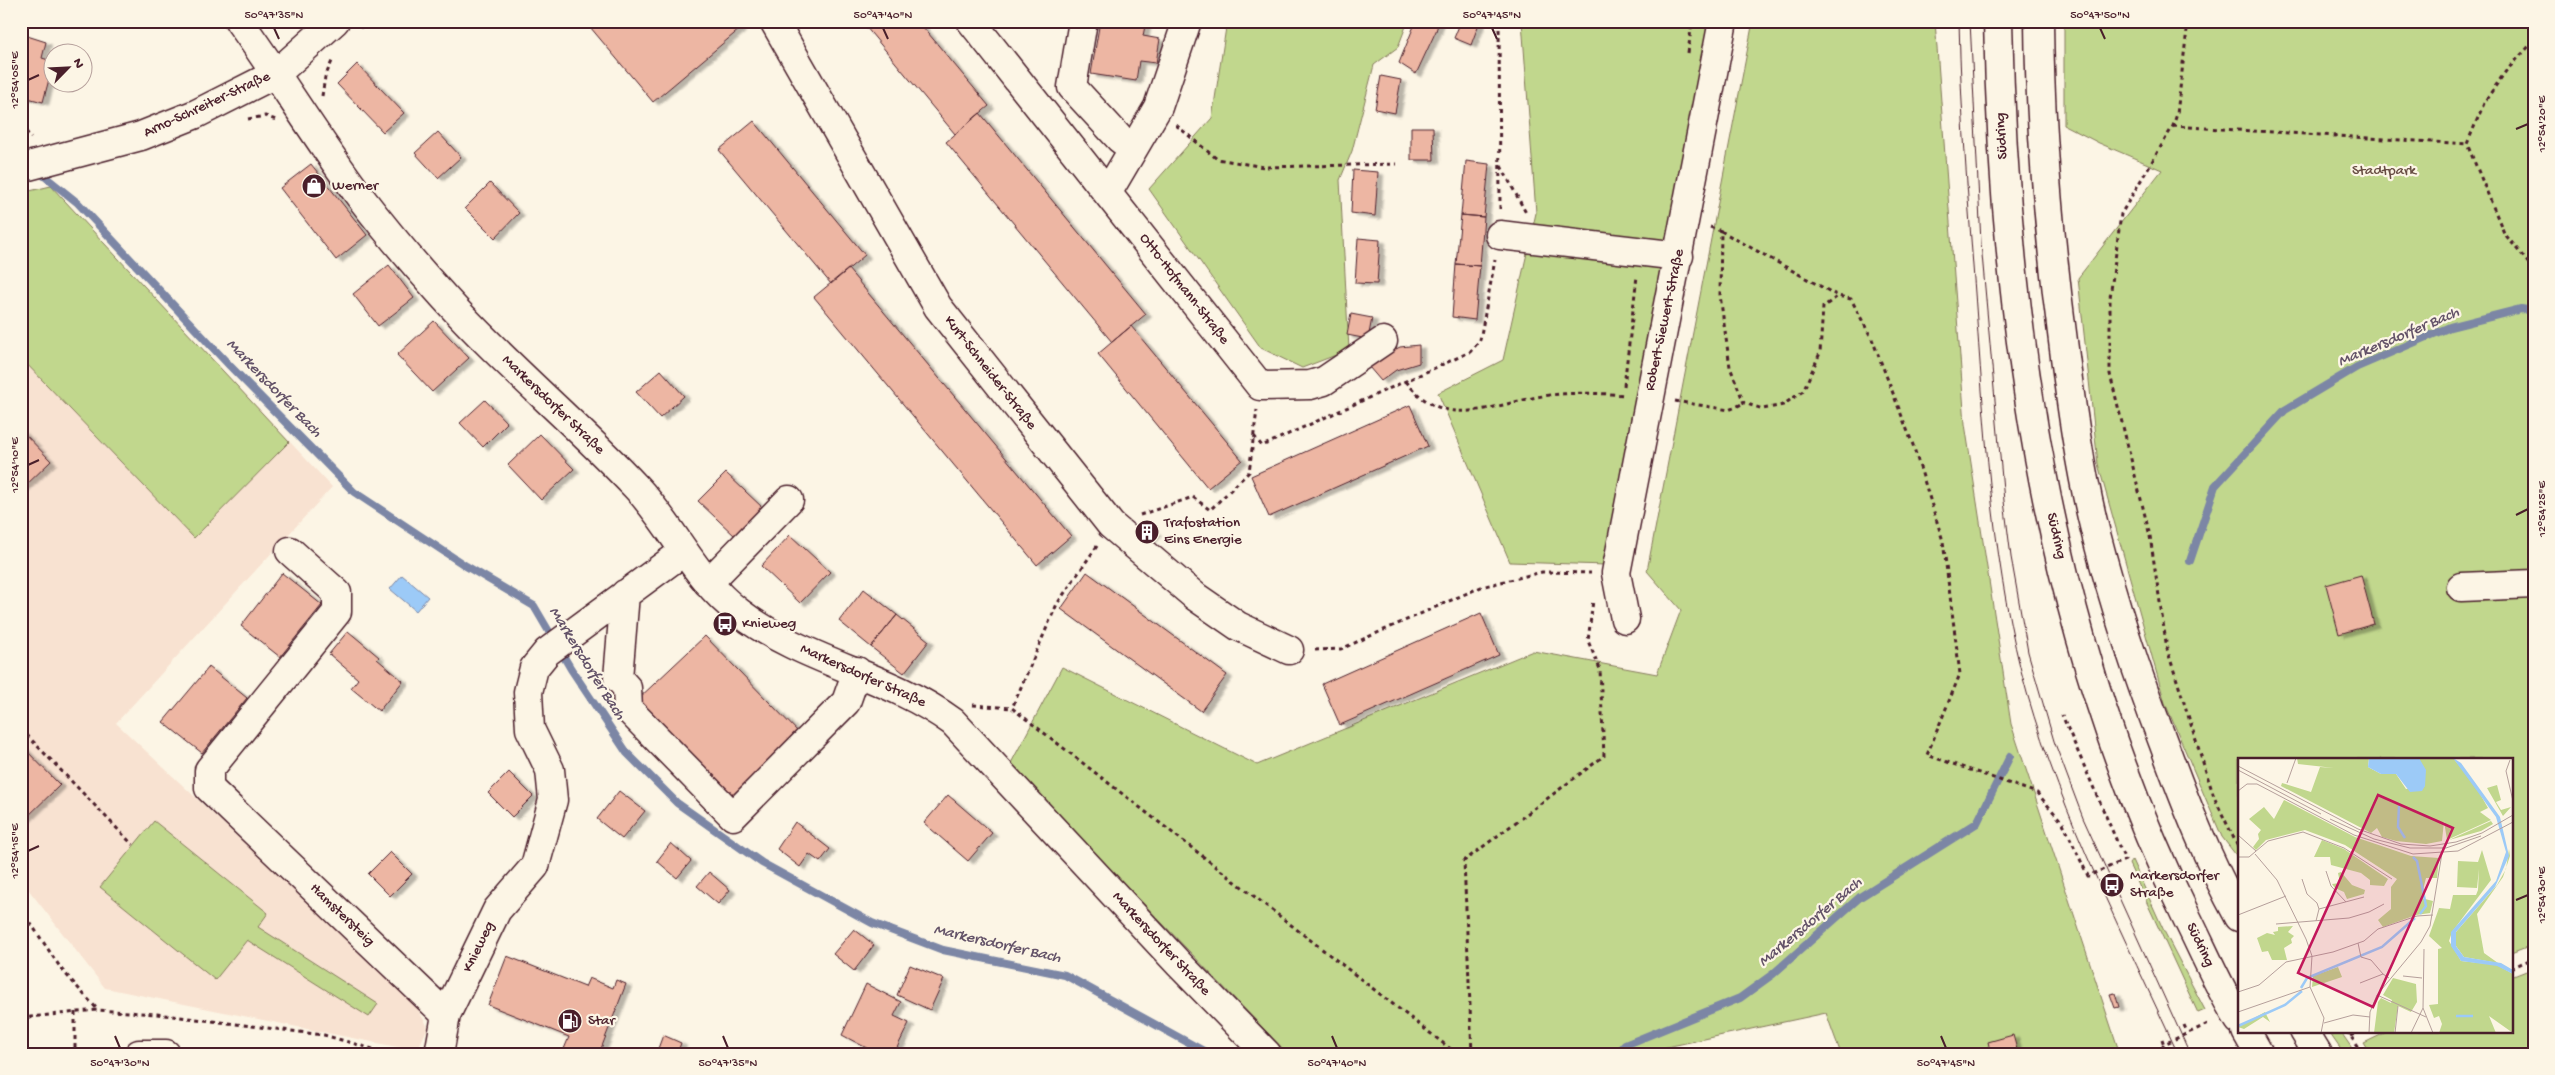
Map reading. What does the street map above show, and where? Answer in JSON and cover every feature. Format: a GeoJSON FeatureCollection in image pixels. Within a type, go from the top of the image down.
{"type":"FeatureCollection","features":[{"type":"Feature","properties":{"kind":"street","name":"Markersdorfer Straße"},"geometry":{"type":"LineString","coordinates":[[239,21],[277,73],[361,198],[443,297],[527,382],[641,492],[683,552],[708,583],[739,613],[787,643],[857,671],[929,704],[953,722],[1179,964],[1267,1054]]}},
{"type":"Feature","properties":{"kind":"street","name":"Arno-Schreiter-Straße"},"geometry":{"type":"LineString","coordinates":[[33,165],[141,136],[196,114],[277,73],[335,21]]}},
{"type":"Feature","properties":{"kind":"street","name":"Kurt-Schneider-Straße"},"geometry":{"type":"LineString","coordinates":[[774,21],[938,307],[1111,525],[1196,597],[1238,626],[1289,650]]}},
{"type":"Feature","properties":{"kind":"street","name":"Otto-Hofmann-Straße"},"geometry":{"type":"LineString","coordinates":[[971,21],[1260,386]]}},
{"type":"Feature","properties":{"kind":"street"},"geometry":{"type":"LineString","coordinates":[[1083,21],[1072,87],[1120,138],[1133,149]]}},
{"type":"Feature","properties":{"kind":"street"},"geometry":{"type":"LineString","coordinates":[[1108,192],[1158,107],[1186,21]]}},
{"type":"Feature","properties":{"kind":"street","name":"Robert-Siewert-Straße"},"geometry":{"type":"LineString","coordinates":[[1625,619],[1616,573],[1636,397],[1679,256],[1723,21]]}},
{"type":"Feature","properties":{"kind":"street","name":"Südring"},"geometry":{"type":"LineString","coordinates":[[1998,21],[2005,194],[2014,286],[2029,410],[2057,544],[2088,665],[2135,802],[2163,869],[2238,1017]]}},
{"type":"Feature","properties":{"kind":"street"},"geometry":{"type":"LineString","coordinates":[[2039,21],[2039,95],[2056,284],[2072,411],[2096,533],[2150,710],[2204,847],[2238,915]]}},
{"type":"Feature","properties":{"kind":"street"},"geometry":{"type":"LineString","coordinates":[[1500,235],[1679,256]]}},
{"type":"Feature","properties":{"kind":"street"},"geometry":{"type":"LineString","coordinates":[[1260,386],[1310,385],[1324,382],[1383,341]]}},
{"type":"Feature","properties":{"kind":"street"},"geometry":{"type":"LineString","coordinates":[[708,583],[789,500]]}},
{"type":"Feature","properties":{"kind":"street","name":"Hamstersteig"},"geometry":{"type":"LineString","coordinates":[[290,551],[337,593],[337,612],[209,770],[209,788],[446,1015]]}},
{"type":"Feature","properties":{"kind":"street","name":"Knieweg"},"geometry":{"type":"LineString","coordinates":[[446,1015],[497,910],[535,866],[553,800],[550,770],[530,729],[528,692],[534,668],[547,652],[683,552]]}},
{"type":"Feature","properties":{"kind":"street"},"geometry":{"type":"LineString","coordinates":[[2461,587],[2534,584]]}},
{"type":"Feature","properties":{"kind":"street"},"geometry":{"type":"LineString","coordinates":[[625,594],[618,678],[627,688],[628,709],[733,816],[846,702],[857,671]]}},
{"type":"Feature","properties":{"kind":"street"},"geometry":{"type":"LineString","coordinates":[[439,1054],[446,1015]]}},
{"type":"Feature","properties":{"kind":"street","name":"Südring"},"geometry":{"type":"LineString","coordinates":[[2247,1032],[2260,1054]]}},
{"type":"Feature","properties":{"kind":"street"},"geometry":{"type":"LineString","coordinates":[[138,1054],[164,1054]]}},
{"type":"Feature","properties":{"kind":"path"},"geometry":{"type":"LineString","coordinates":[[1254,436],[1262,446],[1470,352],[1480,340],[1500,235],[1498,21]]}},
{"type":"Feature","properties":{"kind":"path"},"geometry":{"type":"LineString","coordinates":[[2188,21],[2177,114],[2173,126],[2121,214],[2110,298],[2110,374],[2150,536],[2167,649],[2214,797],[2238,847]]}},
{"type":"Feature","properties":{"kind":"path"},"geometry":{"type":"LineString","coordinates":[[2534,41],[2506,71],[2485,101],[2467,144],[2504,233],[2534,270]]}},
{"type":"Feature","properties":{"kind":"path"},"geometry":{"type":"LineString","coordinates":[[1158,107],[1192,140],[1217,159],[1264,167],[1398,164]]}},
{"type":"Feature","properties":{"kind":"path"},"geometry":{"type":"LineString","coordinates":[[2173,126],[2467,144]]}},
{"type":"Feature","properties":{"kind":"path"},"geometry":{"type":"LineString","coordinates":[[1686,218],[1721,232],[1838,296],[1851,299],[1872,339],[1914,445],[1943,541],[1960,674],[1927,755],[2037,793],[2063,824],[2088,876],[2125,860],[2062,715]]}},
{"type":"Feature","properties":{"kind":"path"},"geometry":{"type":"LineString","coordinates":[[1721,232],[1720,295],[1730,367],[1744,403]]}},
{"type":"Feature","properties":{"kind":"path"},"geometry":{"type":"LineString","coordinates":[[1406,381],[1415,394],[1425,402],[1454,412],[1557,394],[1636,397],[1729,410],[1744,403],[1764,409],[1783,405],[1803,391],[1820,353],[1823,307],[1838,296]]}},
{"type":"Feature","properties":{"kind":"path"},"geometry":{"type":"LineString","coordinates":[[1012,708],[1057,604],[1111,525],[1193,497],[1210,510],[1248,472],[1260,386]]}},
{"type":"Feature","properties":{"kind":"path"},"geometry":{"type":"LineString","coordinates":[[1289,650],[1341,650],[1481,587],[1542,572],[1616,573]]}},
{"type":"Feature","properties":{"kind":"path"},"geometry":{"type":"LineString","coordinates":[[1472,1054],[1464,861],[1604,756],[1600,669],[1588,641],[1595,592]]}},
{"type":"Feature","properties":{"kind":"path"},"geometry":{"type":"LineString","coordinates":[[968,705],[1012,708],[1458,1054]]}},
{"type":"Feature","properties":{"kind":"path"},"geometry":{"type":"LineString","coordinates":[[21,729],[133,845]]}},
{"type":"Feature","properties":{"kind":"path"},"geometry":{"type":"LineString","coordinates":[[21,909],[62,970],[97,1010]]}},
{"type":"Feature","properties":{"kind":"path"},"geometry":{"type":"LineString","coordinates":[[2512,968],[2534,958]]}},
{"type":"Feature","properties":{"kind":"path"},"geometry":{"type":"LineString","coordinates":[[21,1018],[97,1010],[157,1014],[324,1035],[390,1054]]}},
{"type":"Feature","properties":{"kind":"path"},"geometry":{"type":"LineString","coordinates":[[75,1012],[75,1054]]}},
{"type":"Feature","properties":{"kind":"path"},"geometry":{"type":"LineString","coordinates":[[2157,1054],[2164,1044],[2187,1032],[2238,1021]]}},
{"type":"Feature","properties":{"kind":"path"},"geometry":{"type":"LineString","coordinates":[[2184,1026],[2187,1032]]}},
{"type":"Feature","properties":{"kind":"path"},"geometry":{"type":"LineString","coordinates":[[2348,1032],[2363,1054]]}},
{"type":"Feature","properties":{"kind":"path"},"geometry":{"type":"LineString","coordinates":[[2350,1036],[2359,1032]]}},
{"type":"Feature","properties":{"kind":"path"},"geometry":{"type":"LineString","coordinates":[[2162,1039],[2166,1054]]}},
{"type":"Feature","properties":{"kind":"shaded area"},"geometry":{"type":"Polygon","coordinates":[[[51,186],[332,487],[116,723],[413,1001],[428,1027],[417,1051],[105,988],[21,880],[21,193],[51,186]]]}},
{"type":"Feature","properties":{"kind":"green space"},"geometry":{"type":"Polygon","coordinates":[[[1227,21],[1301,21],[1305,26],[1311,21],[1408,21],[1398,47],[1374,65],[1352,151],[1340,180],[1349,350],[1302,368],[1261,348],[1149,189],[1212,118],[1227,21]]]}},
{"type":"Feature","properties":{"kind":"green space"},"geometry":{"type":"Polygon","coordinates":[[[1522,21],[1711,21],[1606,565],[1510,562],[1438,393],[1503,360],[1536,213],[1522,21]]]}},
{"type":"Feature","properties":{"kind":"green space"},"geometry":{"type":"Polygon","coordinates":[[[1753,21],[1935,21],[1965,424],[2011,724],[2120,1054],[1841,1054],[1826,1013],[1634,1054],[1288,1054],[1010,765],[1062,667],[1257,765],[1533,651],[1657,674],[1681,610],[1647,571],[1753,21]]]}},
{"type":"Feature","properties":{"kind":"green space","name":"Stadtpark"},"geometry":{"type":"Polygon","coordinates":[[[2064,21],[2534,21],[2534,944],[2512,953],[2512,758],[2238,758],[2238,858],[2222,837],[2165,703],[2098,464],[2078,278],[2162,170],[2099,143],[2064,125],[2064,21]]]}},
{"type":"Feature","properties":{"kind":"green space"},"geometry":{"type":"Polygon","coordinates":[[[51,186],[289,442],[194,538],[21,358],[21,193],[51,186]]]}},
{"type":"Feature","properties":{"kind":"green space"},"geometry":{"type":"Polygon","coordinates":[[[154,821],[268,913],[258,927],[378,1004],[369,1017],[247,940],[215,980],[100,887],[154,821]]]}},
{"type":"Feature","properties":{"kind":"green space"},"geometry":{"type":"Polygon","coordinates":[[[2132,860],[2164,931],[2205,1010],[2198,1013],[2129,864],[2132,860]]]}},
{"type":"Feature","properties":{"kind":"green space"},"geometry":{"type":"Polygon","coordinates":[[[2534,968],[2534,1054],[2371,1054],[2364,1043],[2387,1032],[2512,1032],[2512,977],[2534,968]]]}},
{"type":"Feature","properties":{"kind":"green space"},"geometry":{"type":"Polygon","coordinates":[[[2329,1032],[2341,1032],[2356,1054],[2344,1054],[2329,1032]]]}},
{"type":"Feature","properties":{"kind":"water"},"geometry":{"type":"Polygon","coordinates":[[[402,575],[428,597],[416,611],[390,589],[402,575]]]}},
{"type":"Feature","properties":{"kind":"building"},"geometry":{"type":"Polygon","coordinates":[[[585,21],[734,21],[740,29],[653,102],[585,21]]]}},
{"type":"Feature","properties":{"kind":"building"},"geometry":{"type":"Polygon","coordinates":[[[861,21],[918,21],[989,106],[955,134],[861,21]]]}},
{"type":"Feature","properties":{"kind":"building"},"geometry":{"type":"Polygon","coordinates":[[[1100,21],[1146,21],[1143,36],[1160,39],[1156,63],[1139,61],[1136,81],[1091,74],[1100,21]]]}},
{"type":"Feature","properties":{"kind":"building"},"geometry":{"type":"Polygon","coordinates":[[[1416,21],[1439,21],[1416,74],[1399,63],[1416,21]]]}},
{"type":"Feature","properties":{"kind":"building"},"geometry":{"type":"Polygon","coordinates":[[[1461,21],[1480,21],[1471,45],[1454,38],[1461,21]]]}},
{"type":"Feature","properties":{"kind":"building"},"geometry":{"type":"Polygon","coordinates":[[[21,34],[46,42],[42,42],[42,92],[46,92],[43,102],[24,97],[21,107],[21,34]]]}},
{"type":"Feature","properties":{"kind":"building"},"geometry":{"type":"Polygon","coordinates":[[[357,64],[404,113],[383,132],[337,84],[357,64]]]}},
{"type":"Feature","properties":{"kind":"building"},"geometry":{"type":"Polygon","coordinates":[[[1381,76],[1401,80],[1395,113],[1375,109],[1381,76]]]}},
{"type":"Feature","properties":{"kind":"building"},"geometry":{"type":"Polygon","coordinates":[[[980,113],[1146,314],[1112,342],[946,142],[980,113]]]}},
{"type":"Feature","properties":{"kind":"building"},"geometry":{"type":"Polygon","coordinates":[[[754,121],[865,255],[831,284],[719,150],[754,121]]]}},
{"type":"Feature","properties":{"kind":"building"},"geometry":{"type":"Polygon","coordinates":[[[1411,127],[1433,127],[1434,160],[1411,160],[1411,127]]]}},
{"type":"Feature","properties":{"kind":"building"},"geometry":{"type":"Polygon","coordinates":[[[438,132],[461,157],[438,178],[415,153],[438,132]]]}},
{"type":"Feature","properties":{"kind":"building"},"geometry":{"type":"Polygon","coordinates":[[[1466,161],[1489,164],[1484,217],[1461,215],[1466,161]]]}},
{"type":"Feature","properties":{"kind":"building"},"geometry":{"type":"Polygon","coordinates":[[[311,164],[367,235],[336,260],[280,188],[311,164]]]}},
{"type":"Feature","properties":{"kind":"building"},"geometry":{"type":"Polygon","coordinates":[[[1353,170],[1378,172],[1375,216],[1351,213],[1353,170]]]}},
{"type":"Feature","properties":{"kind":"building"},"geometry":{"type":"Polygon","coordinates":[[[490,183],[519,213],[495,238],[465,208],[490,183]]]}},
{"type":"Feature","properties":{"kind":"building"},"geometry":{"type":"Polygon","coordinates":[[[1461,215],[1484,217],[1480,266],[1456,264],[1461,215]]]}},
{"type":"Feature","properties":{"kind":"building"},"geometry":{"type":"Polygon","coordinates":[[[1358,238],[1380,240],[1377,284],[1355,283],[1358,238]]]}},
{"type":"Feature","properties":{"kind":"building"},"geometry":{"type":"Polygon","coordinates":[[[1456,264],[1480,266],[1475,320],[1452,317],[1456,264]]]}},
{"type":"Feature","properties":{"kind":"building"},"geometry":{"type":"Polygon","coordinates":[[[389,265],[414,298],[378,326],[353,294],[389,265]]]}},
{"type":"Feature","properties":{"kind":"building"},"geometry":{"type":"Polygon","coordinates":[[[848,269],[1071,536],[1037,565],[814,297],[848,269]]]}},
{"type":"Feature","properties":{"kind":"building"},"geometry":{"type":"Polygon","coordinates":[[[1351,314],[1372,318],[1368,339],[1347,335],[1351,314]]]}},
{"type":"Feature","properties":{"kind":"building"},"geometry":{"type":"Polygon","coordinates":[[[434,321],[469,358],[432,392],[397,355],[434,321]]]}},
{"type":"Feature","properties":{"kind":"building"},"geometry":{"type":"Polygon","coordinates":[[[1131,326],[1242,460],[1208,488],[1098,354],[1131,326]]]}},
{"type":"Feature","properties":{"kind":"building"},"geometry":{"type":"Polygon","coordinates":[[[1419,345],[1419,363],[1396,370],[1381,381],[1369,367],[1382,356],[1400,347],[1419,345]]]}},
{"type":"Feature","properties":{"kind":"building"},"geometry":{"type":"Polygon","coordinates":[[[661,370],[684,396],[660,418],[636,392],[661,370]]]}},
{"type":"Feature","properties":{"kind":"building"},"geometry":{"type":"Polygon","coordinates":[[[485,400],[507,423],[483,447],[460,423],[485,400]]]}},
{"type":"Feature","properties":{"kind":"building"},"geometry":{"type":"Polygon","coordinates":[[[1410,405],[1428,446],[1269,517],[1251,476],[1410,405]]]}},
{"type":"Feature","properties":{"kind":"building"},"geometry":{"type":"Polygon","coordinates":[[[21,430],[51,461],[21,490],[21,430]]]}},
{"type":"Feature","properties":{"kind":"building"},"geometry":{"type":"Polygon","coordinates":[[[540,434],[574,469],[541,500],[508,465],[540,434]]]}},
{"type":"Feature","properties":{"kind":"building"},"geometry":{"type":"Polygon","coordinates":[[[726,473],[763,508],[736,537],[698,501],[726,473]]]}},
{"type":"Feature","properties":{"kind":"building","name":"Trafostation Eins Energie"},"geometry":{"type":"Polygon","coordinates":[[[1146,524],[1156,533],[1148,542],[1139,531],[1146,524]]]}},
{"type":"Feature","properties":{"kind":"building"},"geometry":{"type":"Polygon","coordinates":[[[790,535],[830,572],[800,603],[761,566],[790,535]]]}},
{"type":"Feature","properties":{"kind":"building"},"geometry":{"type":"Polygon","coordinates":[[[1087,572],[1227,675],[1201,711],[1061,609],[1087,572]]]}},
{"type":"Feature","properties":{"kind":"building"},"geometry":{"type":"Polygon","coordinates":[[[282,573],[322,605],[280,657],[241,626],[282,573]]]}},
{"type":"Feature","properties":{"kind":"building"},"geometry":{"type":"Polygon","coordinates":[[[2361,575],[2374,624],[2339,634],[2326,585],[2361,575]]]}},
{"type":"Feature","properties":{"kind":"building"},"geometry":{"type":"Polygon","coordinates":[[[864,589],[897,615],[871,647],[839,621],[864,589]]]}},
{"type":"Feature","properties":{"kind":"building"},"geometry":{"type":"Polygon","coordinates":[[[1481,613],[1499,655],[1340,725],[1322,684],[1481,613]]]}},
{"type":"Feature","properties":{"kind":"building"},"geometry":{"type":"Polygon","coordinates":[[[897,615],[929,641],[904,673],[871,647],[897,615]]]}},
{"type":"Feature","properties":{"kind":"building"},"geometry":{"type":"Polygon","coordinates":[[[348,631],[379,657],[377,659],[403,681],[379,711],[351,688],[358,679],[329,654],[348,631]]]}},
{"type":"Feature","properties":{"kind":"building"},"geometry":{"type":"Polygon","coordinates":[[[705,636],[802,736],[734,801],[637,700],[705,636]]]}},
{"type":"Feature","properties":{"kind":"building"},"geometry":{"type":"Polygon","coordinates":[[[209,667],[247,698],[202,753],[163,722],[209,667]]]}},
{"type":"Feature","properties":{"kind":"building"},"geometry":{"type":"Polygon","coordinates":[[[21,745],[60,785],[24,820],[21,818],[21,745]]]}},
{"type":"Feature","properties":{"kind":"building"},"geometry":{"type":"Polygon","coordinates":[[[509,772],[533,796],[512,817],[488,793],[509,772]]]}},
{"type":"Feature","properties":{"kind":"building"},"geometry":{"type":"Polygon","coordinates":[[[619,791],[645,811],[622,839],[597,819],[619,791]]]}},
{"type":"Feature","properties":{"kind":"building"},"geometry":{"type":"Polygon","coordinates":[[[948,795],[992,833],[968,861],[924,823],[948,795]]]}},
{"type":"Feature","properties":{"kind":"building"},"geometry":{"type":"Polygon","coordinates":[[[795,822],[830,849],[820,862],[809,854],[800,867],[777,849],[795,822]]]}},
{"type":"Feature","properties":{"kind":"building"},"geometry":{"type":"Polygon","coordinates":[[[671,843],[691,861],[677,878],[657,861],[671,843]]]}},
{"type":"Feature","properties":{"kind":"building"},"geometry":{"type":"Polygon","coordinates":[[[390,852],[412,874],[390,896],[368,874],[390,852]]]}},
{"type":"Feature","properties":{"kind":"building"},"geometry":{"type":"Polygon","coordinates":[[[709,872],[730,890],[718,904],[697,886],[709,872]]]}},
{"type":"Feature","properties":{"kind":"building"},"geometry":{"type":"Polygon","coordinates":[[[854,929],[874,945],[854,971],[833,954],[854,929]]]}},
{"type":"Feature","properties":{"kind":"building","name":"Star"},"geometry":{"type":"Polygon","coordinates":[[[507,956],[585,987],[589,978],[613,988],[616,980],[626,984],[599,1054],[562,1054],[569,1037],[488,1005],[507,956]]]}},
{"type":"Feature","properties":{"kind":"building"},"geometry":{"type":"Polygon","coordinates":[[[910,965],[944,979],[930,1010],[897,995],[910,965]]]}},
{"type":"Feature","properties":{"kind":"building"},"geometry":{"type":"Polygon","coordinates":[[[866,984],[901,1002],[894,1016],[909,1023],[894,1054],[878,1054],[842,1035],[866,984]]]}},
{"type":"Feature","properties":{"kind":"building"},"geometry":{"type":"Polygon","coordinates":[[[2115,993],[2119,1007],[2115,1008],[2110,994],[2115,993]]]}},
{"type":"Feature","properties":{"kind":"building"},"geometry":{"type":"Polygon","coordinates":[[[663,1035],[681,1043],[677,1054],[656,1054],[663,1035]]]}},
{"type":"Feature","properties":{"kind":"building"},"geometry":{"type":"Polygon","coordinates":[[[2013,1035],[2018,1053],[1991,1054],[1988,1042],[2013,1035]]]}},
{"type":"Feature","properties":{"kind":"waterway","name":"Markersdorfer Bach"},"geometry":{"type":"LineString","coordinates":[[38,171],[78,203],[230,366],[354,492],[466,566],[534,606],[571,669],[627,753],[677,803],[762,863],[872,923],[943,950],[1065,975],[1209,1054]]}},
{"type":"Feature","properties":{"kind":"waterway","name":"Markersdorfer Bach"},"geometry":{"type":"LineString","coordinates":[[2190,561],[2215,486],[2285,410],[2357,367],[2450,327],[2521,309],[2534,311]]}},
{"type":"Feature","properties":{"kind":"waterway","name":"Markersdorfer Bach"},"geometry":{"type":"LineString","coordinates":[[1617,1054],[1625,1045],[1740,998],[1773,974],[1860,897],[1977,823],[2010,756]]}},
{"type":"Feature","properties":{"kind":"tram line"},"geometry":{"type":"LineString","coordinates":[[1959,21],[1966,171],[1988,461],[1999,555],[2015,647],[2042,740],[2076,831],[2178,1054]]}},
{"type":"Feature","properties":{"kind":"tram line"},"geometry":{"type":"LineString","coordinates":[[1970,21],[1981,243],[2004,501],[2011,557],[2028,652],[2054,741],[2083,818],[2190,1054]]}},
{"type":"Feature","properties":{"kind":"place","name":"Werner"},"geometry":{"type":"Point","coordinates":[314,186]}},
{"type":"Feature","properties":{"kind":"place","name":"Trafostation Eins Energie"},"geometry":{"type":"Point","coordinates":[1147,532]}},
{"type":"Feature","properties":{"kind":"place","name":"Knieweg"},"geometry":{"type":"Point","coordinates":[725,624]}},
{"type":"Feature","properties":{"kind":"place","name":"Markersdorfer Straße"},"geometry":{"type":"Point","coordinates":[2112,885]}},
{"type":"Feature","properties":{"kind":"place","name":"Star"},"geometry":{"type":"Point","coordinates":[570,1021]}}]}
